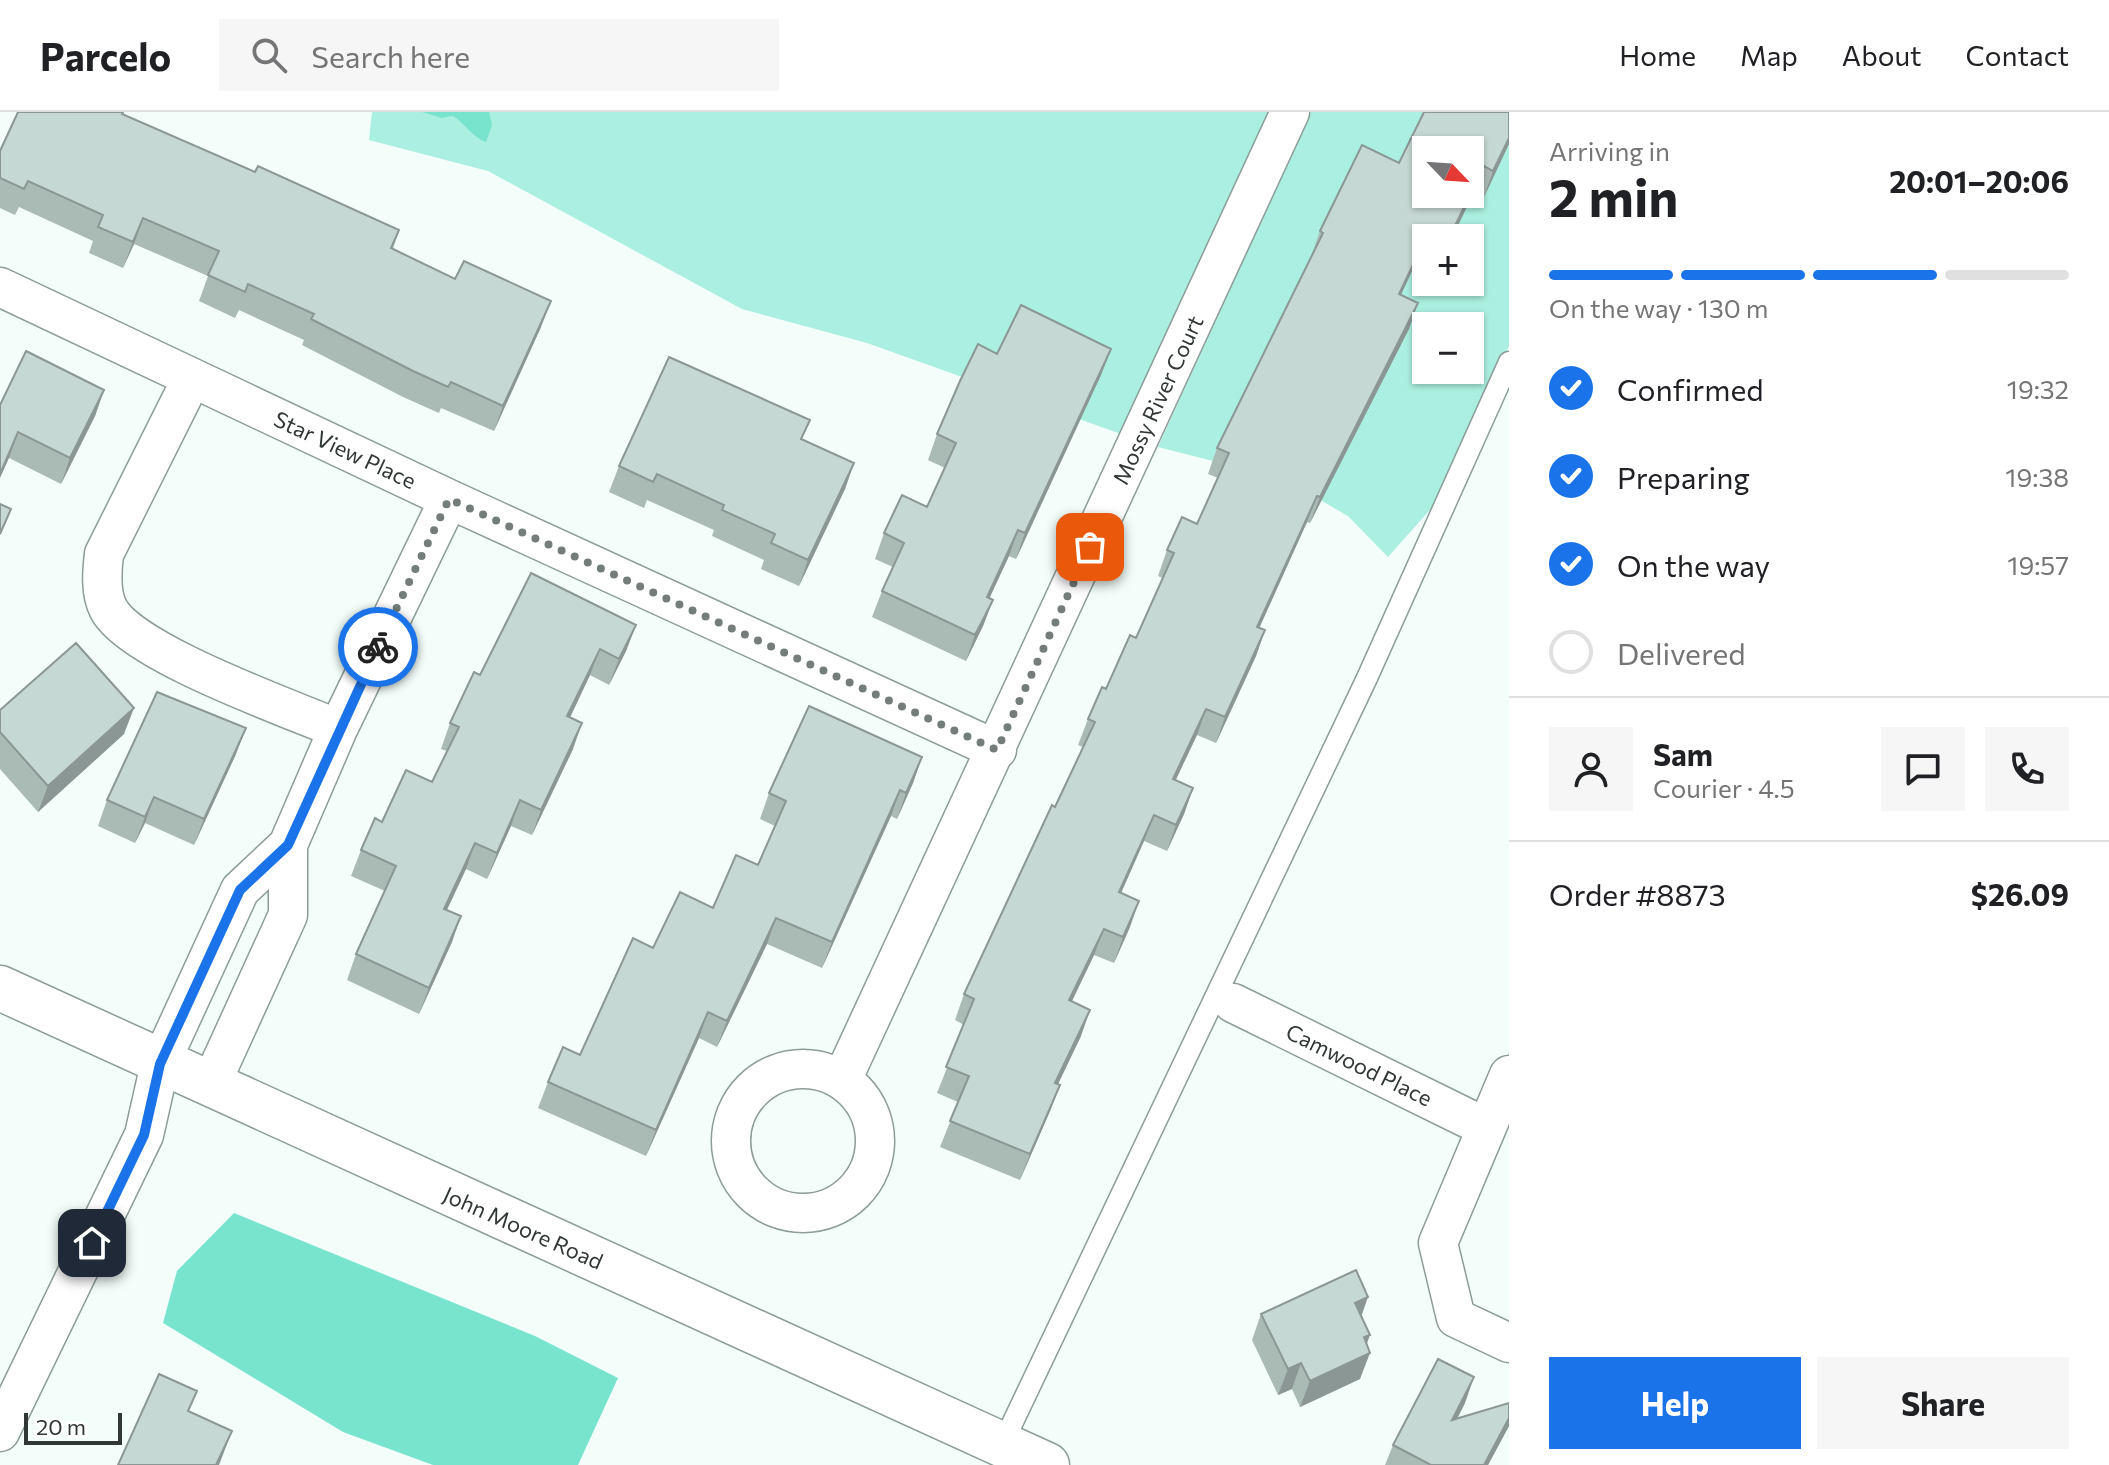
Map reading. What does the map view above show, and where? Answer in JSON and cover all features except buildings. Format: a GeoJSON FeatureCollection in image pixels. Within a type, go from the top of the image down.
{"type":"FeatureCollection","features":[{"type":"Feature","properties":{"kind":"street","name":"Mossy River Court"},"geometry":{"type":"LineString","coordinates":[[842,1080],[1290,112]]}},
{"type":"Feature","properties":{"kind":"street","name":"Star View Place"},"geometry":{"type":"LineString","coordinates":[[0,287],[449,499],[997,750]]}},
{"type":"Feature","properties":{"kind":"street"},"geometry":{"type":"LineString","coordinates":[[192,378],[104,554],[102,577],[107,608],[124,630],[156,649],[338,729]]}},
{"type":"Feature","properties":{"kind":"street"},"geometry":{"type":"LineString","coordinates":[[210,1086],[288,915],[288,845],[338,729],[449,499]]}},
{"type":"Feature","properties":{"kind":"street"},"geometry":{"type":"LineString","coordinates":[[0,1432],[144,1135],[160,1064],[240,890],[288,845]]}},
{"type":"Feature","properties":{"kind":"street"},"geometry":{"type":"LineString","coordinates":[[219,936],[267,960]]}},
{"type":"Feature","properties":{"kind":"street","name":"John Moore Road"},"geometry":{"type":"LineString","coordinates":[[0,988],[160,1064],[1026,1458]]}},
{"type":"Feature","properties":{"kind":"street","name":"Camwood Place"},"geometry":{"type":"LineString","coordinates":[[1233,1003],[1485,1127]]}},
{"type":"Feature","properties":{"kind":"street"},"geometry":{"type":"LineString","coordinates":[[1509,1075],[1438,1243],[1456,1318],[1509,1343]]}},
{"type":"Feature","properties":{"kind":"lane"},"geometry":{"type":"LineString","coordinates":[[1026,1458],[1367,678],[1509,362]]}},
{"type":"Feature","properties":{"kind":"shaded area"},"geometry":{"type":"Polygon","coordinates":[[[372,112],[1269,112],[1121,434],[867,343],[742,309],[488,171],[369,140],[372,112]]]}},
{"type":"Feature","properties":{"kind":"shaded area"},"geometry":{"type":"Polygon","coordinates":[[[422,112],[489,112],[492,125],[486,142],[453,116],[442,118],[422,112]]]}},
{"type":"Feature","properties":{"kind":"shaded area"},"geometry":{"type":"Polygon","coordinates":[[[1311,112],[1509,112],[1509,346],[1437,502],[1388,557],[1348,516],[1284,479],[1158,447],[1311,112]]]}},
{"type":"Feature","properties":{"kind":"shaded area"},"geometry":{"type":"Polygon","coordinates":[[[234,1213],[535,1336],[618,1378],[578,1465],[433,1465],[343,1432],[163,1323],[177,1271],[234,1213]]]}},
{"type":"Feature","properties":{"kind":"way so far"},"geometry":{"type":"LineString","coordinates":[[378,647],[449,499],[997,750],[1090,547]]}},
{"type":"Feature","properties":{"kind":"route"},"geometry":{"type":"LineString","coordinates":[[92,1243],[144,1135],[160,1064],[240,890],[288,845],[338,729],[378,647]]}}]}
